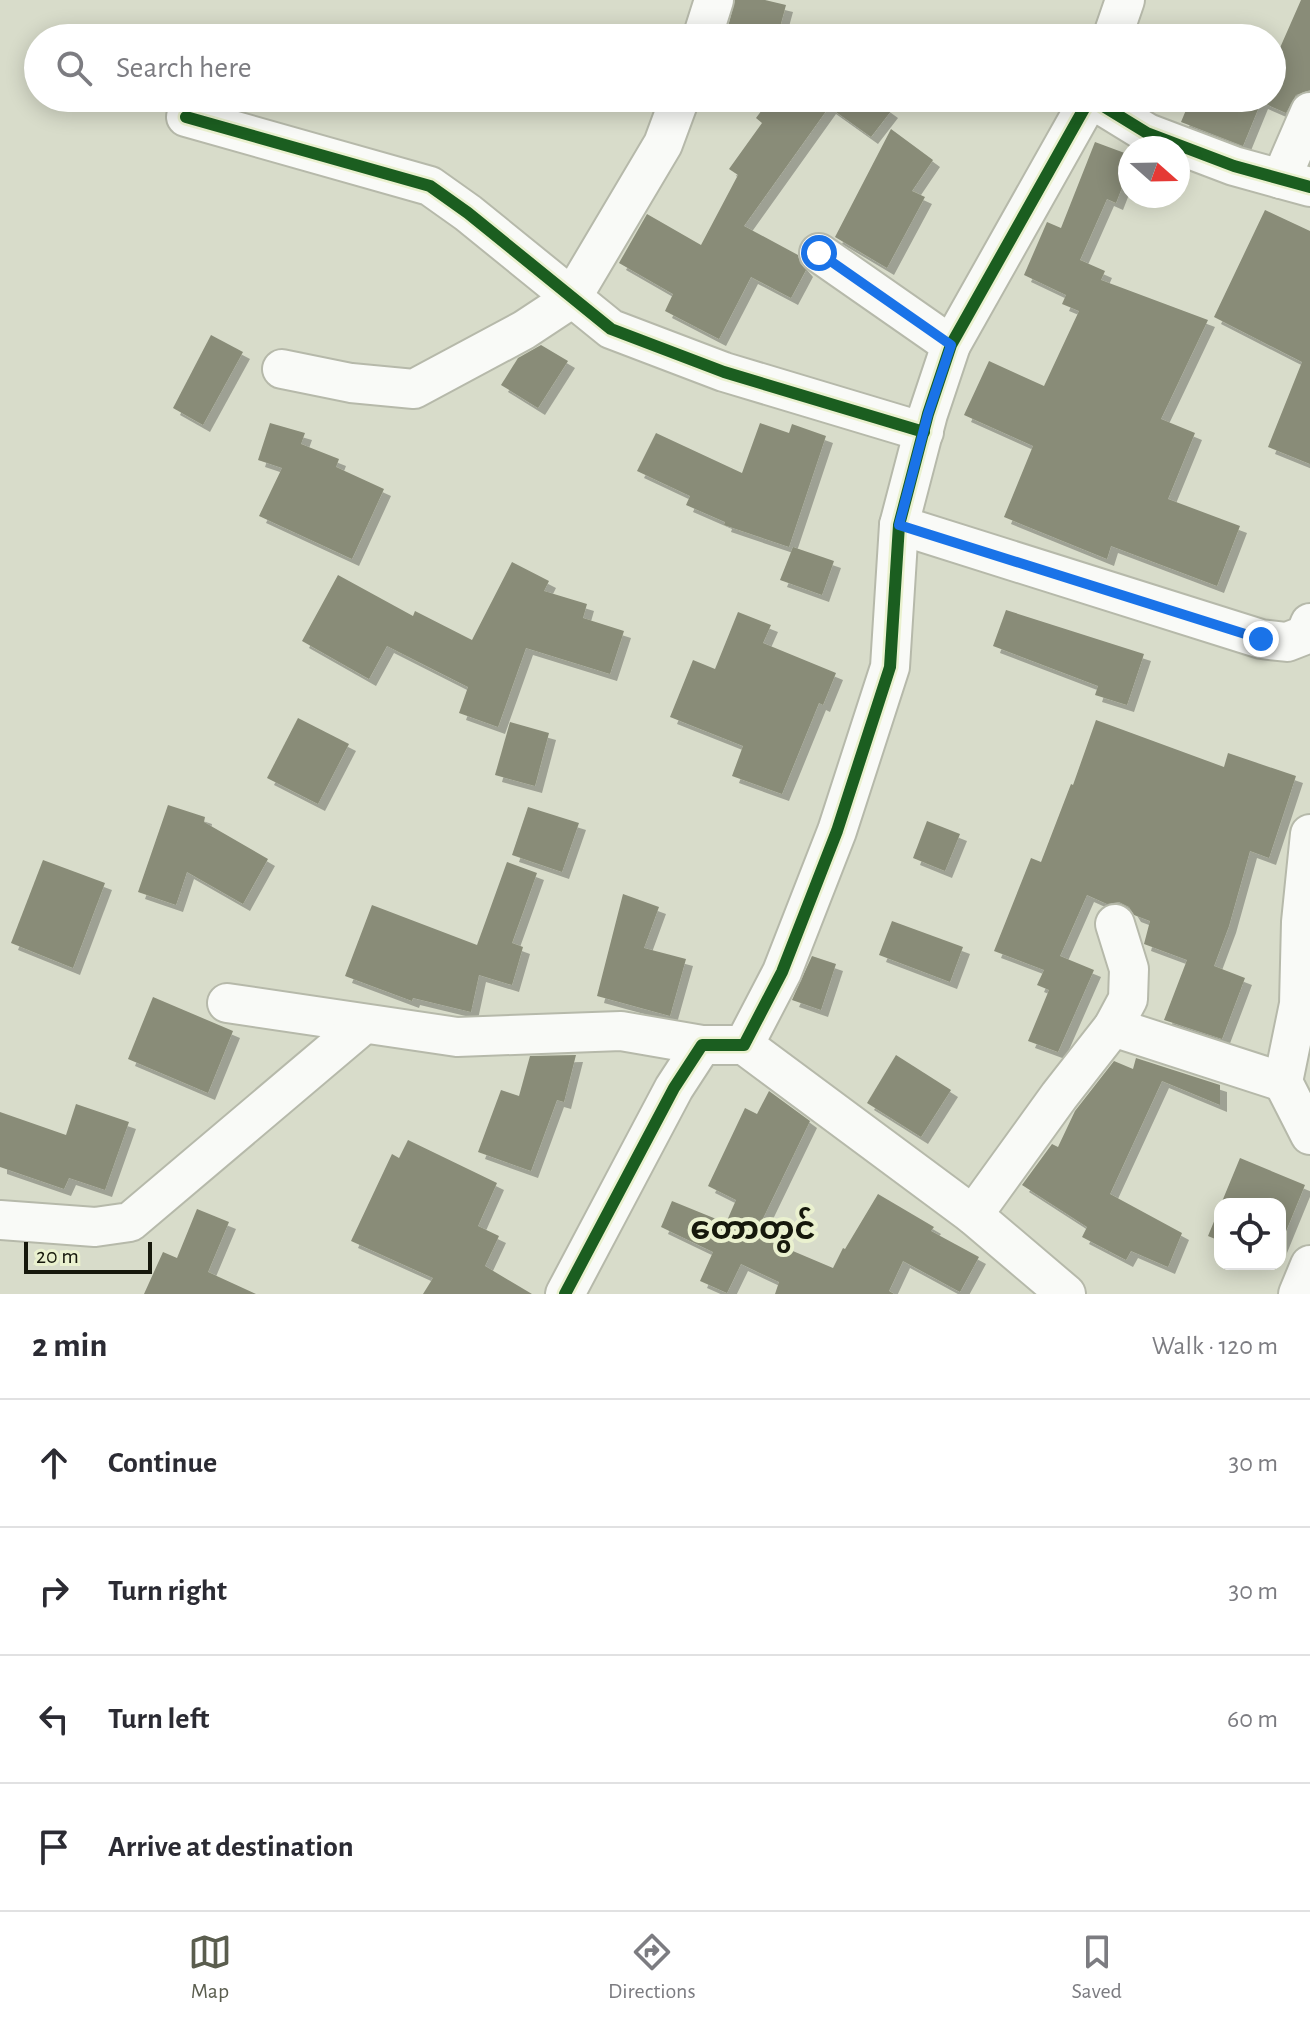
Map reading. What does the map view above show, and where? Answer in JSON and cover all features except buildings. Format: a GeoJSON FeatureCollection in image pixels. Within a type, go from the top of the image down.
{"type":"FeatureCollection","features":[{"type":"Feature","properties":{"kind":"street"},"geometry":{"type":"LineString","coordinates":[[706,24],[714,0]]}},
{"type":"Feature","properties":{"kind":"street"},"geometry":{"type":"LineString","coordinates":[[1117,24],[1125,0]]}},
{"type":"Feature","properties":{"kind":"street"},"geometry":{"type":"LineString","coordinates":[[282,369],[351,383],[414,389],[524,330],[571,299],[663,144],[675,112]]}},
{"type":"Feature","properties":{"kind":"street"},"geometry":{"type":"LineString","coordinates":[[744,1045],[782,972],[837,831],[890,667],[899,525],[951,345],[1082,112]]}},
{"type":"Feature","properties":{"kind":"street"},"geometry":{"type":"LineString","coordinates":[[1113,112],[1147,133],[1234,166],[1295,183],[1310,112]]}},
{"type":"Feature","properties":{"kind":"street"},"geometry":{"type":"LineString","coordinates":[[186,117],[430,186],[611,329],[724,372],[924,432]]}},
{"type":"Feature","properties":{"kind":"street"},"geometry":{"type":"LineString","coordinates":[[819,253],[951,345]]}},
{"type":"Feature","properties":{"kind":"street"},"geometry":{"type":"LineString","coordinates":[[899,525],[1261,639],[1287,642],[1305,635],[1310,623]]}},
{"type":"Feature","properties":{"kind":"street"},"geometry":{"type":"LineString","coordinates":[[1310,834],[1301,922],[1299,1004],[1283,1082],[1310,1135]]}},
{"type":"Feature","properties":{"kind":"street"},"geometry":{"type":"LineString","coordinates":[[973,1215],[1113,1027],[1128,999],[1129,969],[1115,924]]}},
{"type":"Feature","properties":{"kind":"street"},"geometry":{"type":"LineString","coordinates":[[227,1003],[457,1037],[621,1031],[702,1045],[744,1045],[973,1215],[1043,1287]]}},
{"type":"Feature","properties":{"kind":"street"},"geometry":{"type":"LineString","coordinates":[[0,1220],[95,1227],[130,1222],[364,1024]]}},
{"type":"Feature","properties":{"kind":"street"},"geometry":{"type":"LineString","coordinates":[[1113,1027],[1283,1082]]}},
{"type":"Feature","properties":{"kind":"street"},"geometry":{"type":"LineString","coordinates":[[565,1294],[674,1088],[702,1045]]}},
{"type":"Feature","properties":{"kind":"street"},"geometry":{"type":"LineString","coordinates":[[1298,1294],[1310,1265]]}},
{"type":"Feature","properties":{"kind":"cycle path"},"geometry":{"type":"LineString","coordinates":[[565,1294],[674,1088],[702,1045],[744,1045],[782,972],[837,831],[890,667],[899,525],[928,414],[951,345],[1082,112]]}},
{"type":"Feature","properties":{"kind":"cycle path"},"geometry":{"type":"LineString","coordinates":[[1113,112],[1147,133],[1234,166],[1310,187]]}},
{"type":"Feature","properties":{"kind":"cycle path"},"geometry":{"type":"LineString","coordinates":[[186,117],[430,186],[611,329],[724,372],[924,432]]}},
{"type":"Feature","properties":{"kind":"district","name":"တောတွင်"},"geometry":{"type":"Point","coordinates":[753,1228]}},
{"type":"Feature","properties":{"kind":"route"},"geometry":{"type":"LineString","coordinates":[[819,253],[951,345],[928,414],[899,525],[1261,639]]}}]}
